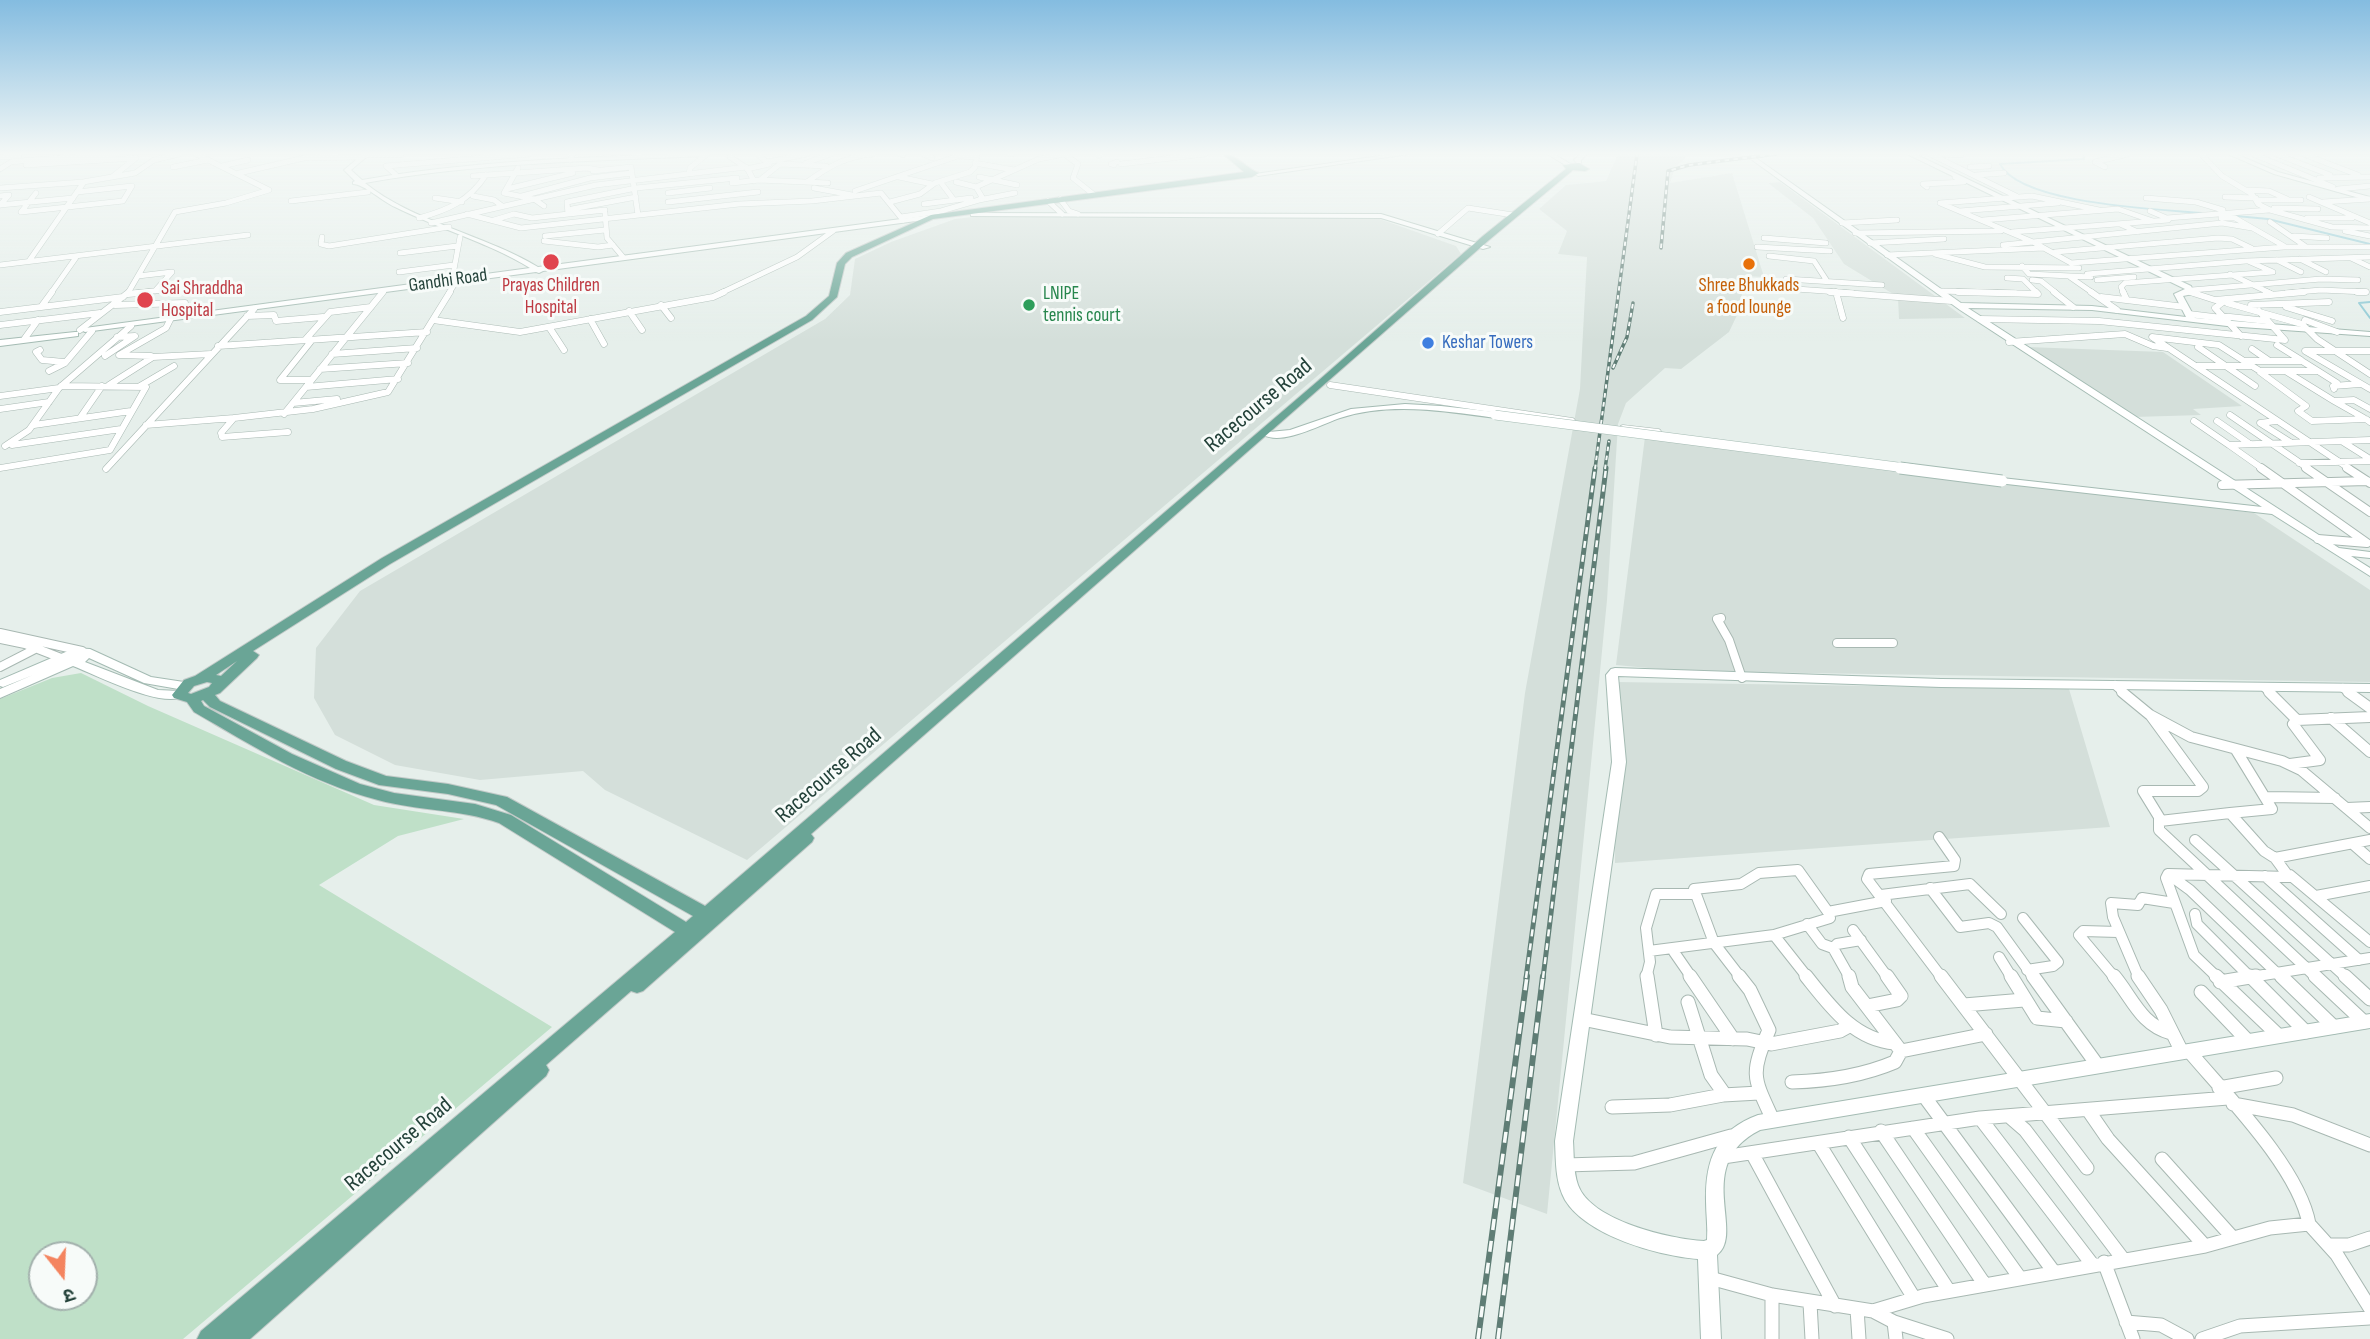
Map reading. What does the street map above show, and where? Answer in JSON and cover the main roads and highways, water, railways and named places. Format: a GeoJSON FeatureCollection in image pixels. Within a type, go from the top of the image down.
{"type":"FeatureCollection","features":[{"type":"Feature","properties":{"kind":"main road"},"geometry":{"type":"LineString","coordinates":[[418,216],[534,270]]}},
{"type":"Feature","properties":{"kind":"main road"},"geometry":{"type":"LineString","coordinates":[[190,693],[201,678],[386,561],[809,318],[833,297],[844,258],[925,218],[943,216]]}},
{"type":"Feature","properties":{"kind":"main road"},"geometry":{"type":"LineString","coordinates":[[73,657],[90,667],[156,694],[190,693],[220,685],[240,663],[411,554],[820,317],[841,297],[848,263],[857,255],[948,216]]}},
{"type":"Feature","properties":{"kind":"main road"},"geometry":{"type":"LineString","coordinates":[[1383,216],[1482,245]]}},
{"type":"Feature","properties":{"kind":"main road"},"geometry":{"type":"LineString","coordinates":[[1482,245],[1511,216]]}},
{"type":"Feature","properties":{"kind":"main road"},"geometry":{"type":"LineString","coordinates":[[1482,245],[1515,216]]}},
{"type":"Feature","properties":{"kind":"main road"},"geometry":{"type":"LineString","coordinates":[[1833,216],[2012,342],[2226,485],[2370,573]]}},
{"type":"Feature","properties":{"kind":"main road"},"geometry":{"type":"LineString","coordinates":[[2037,216],[2190,291],[2178,294],[2188,312]]}},
{"type":"Feature","properties":{"kind":"main road","name":"Gandhi Road"},"geometry":{"type":"LineString","coordinates":[[534,270],[925,218]]}},
{"type":"Feature","properties":{"kind":"main road","name":"Gandhi Road"},"geometry":{"type":"LineString","coordinates":[[0,342],[925,218]]}},
{"type":"Feature","properties":{"kind":"main road"},"geometry":{"type":"LineString","coordinates":[[446,228],[534,270]]}},
{"type":"Feature","properties":{"kind":"main road"},"geometry":{"type":"LineString","coordinates":[[1461,239],[1482,245]]}},
{"type":"Feature","properties":{"kind":"main road","name":"Racecourse Road"},"geometry":{"type":"LineString","coordinates":[[708,917],[1269,435],[1482,245]]}},
{"type":"Feature","properties":{"kind":"main road","name":"Gandhi Road"},"geometry":{"type":"LineString","coordinates":[[0,342],[170,320],[251,313],[454,281]]}},
{"type":"Feature","properties":{"kind":"main road"},"geometry":{"type":"LineString","coordinates":[[1955,303],[2188,312],[2258,327],[2270,324],[2370,334]]}},
{"type":"Feature","properties":{"kind":"main road","name":"Racecourse Road"},"geometry":{"type":"LineString","coordinates":[[233,1339],[708,917],[1326,384]]}},
{"type":"Feature","properties":{"kind":"main road"},"geometry":{"type":"LineString","coordinates":[[1269,435],[1290,436],[1336,415],[1385,407],[1428,407],[2002,481],[2268,511]]}},
{"type":"Feature","properties":{"kind":"main road"},"geometry":{"type":"LineString","coordinates":[[2325,546],[2370,555]]}},
{"type":"Feature","properties":{"kind":"main road"},"geometry":{"type":"LineString","coordinates":[[2325,546],[2370,581]]}},
{"type":"Feature","properties":{"kind":"main road"},"geometry":{"type":"LineString","coordinates":[[0,685],[73,657],[190,693],[341,765],[384,781],[448,789],[500,801],[708,917]]}},
{"type":"Feature","properties":{"kind":"main road"},"geometry":{"type":"LineString","coordinates":[[0,694],[73,657]]}},
{"type":"Feature","properties":{"kind":"main road"},"geometry":{"type":"LineString","coordinates":[[32,680],[90,667]]}},
{"type":"Feature","properties":{"kind":"main road"},"geometry":{"type":"LineString","coordinates":[[2367,1022],[1773,1120],[1744,1128],[1731,1136],[1721,1158],[1713,1187],[1717,1237],[1715,1245],[1707,1251],[1675,1247],[1595,1218],[1571,1193],[1565,1165],[1564,1141],[1619,762],[1612,675],[1622,670],[1742,678],[2370,688]]}},
{"type":"Feature","properties":{"kind":"main road"},"geometry":{"type":"LineString","coordinates":[[201,678],[215,677],[220,680],[220,685]]}},
{"type":"Feature","properties":{"kind":"main road"},"geometry":{"type":"LineString","coordinates":[[190,693],[199,709],[325,776],[377,795],[432,806],[478,810],[505,819],[690,933]]}},
{"type":"Feature","properties":{"kind":"main road","name":"Racecourse Road"},"geometry":{"type":"LineString","coordinates":[[209,1339],[690,933]]}},
{"type":"Feature","properties":{"kind":"main road"},"geometry":{"type":"LineString","coordinates":[[1707,1251],[1711,1339]]}},
{"type":"Feature","properties":{"kind":"waterway"},"geometry":{"type":"LineString","coordinates":[[2241,216],[2268,219],[2370,244]]}},
{"type":"Feature","properties":{"kind":"waterway"},"geometry":{"type":"LineString","coordinates":[[2370,302],[2359,303],[2370,318]]}},
{"type":"Feature","properties":{"kind":"railway"},"geometry":{"type":"LineString","coordinates":[[1595,469],[1629,216]]}},
{"type":"Feature","properties":{"kind":"railway"},"geometry":{"type":"LineString","coordinates":[[1661,248],[1664,216]]}},
{"type":"Feature","properties":{"kind":"railway"},"geometry":{"type":"LineString","coordinates":[[1613,368],[1627,337],[1633,303]]}},
{"type":"Feature","properties":{"kind":"railway"},"geometry":{"type":"LineString","coordinates":[[1605,469],[1609,441]]}},
{"type":"Feature","properties":{"kind":"railway"},"geometry":{"type":"LineString","coordinates":[[1526,978],[1595,468]]}},
{"type":"Feature","properties":{"kind":"railway"},"geometry":{"type":"LineString","coordinates":[[1543,978],[1606,468]]}},
{"type":"Feature","properties":{"kind":"railway"},"geometry":{"type":"LineString","coordinates":[[1478,1339],[1527,976]]}},
{"type":"Feature","properties":{"kind":"railway"},"geometry":{"type":"LineString","coordinates":[[1498,1339],[1543,976]]}},
{"type":"Feature","properties":{"kind":"place","name":"Prayas Children Hospital"},"geometry":{"type":"Point","coordinates":[551,262]}},
{"type":"Feature","properties":{"kind":"place","name":"Shree Bhukkads a food lounge"},"geometry":{"type":"Point","coordinates":[1749,264]}},
{"type":"Feature","properties":{"kind":"place","name":"Sai Shraddha Hospital"},"geometry":{"type":"Point","coordinates":[145,300]}},
{"type":"Feature","properties":{"kind":"place","name":"LNIPE tennis court"},"geometry":{"type":"Point","coordinates":[1029,305]}},
{"type":"Feature","properties":{"kind":"place","name":"Keshar Towers"},"geometry":{"type":"Point","coordinates":[1428,343]}}]}
